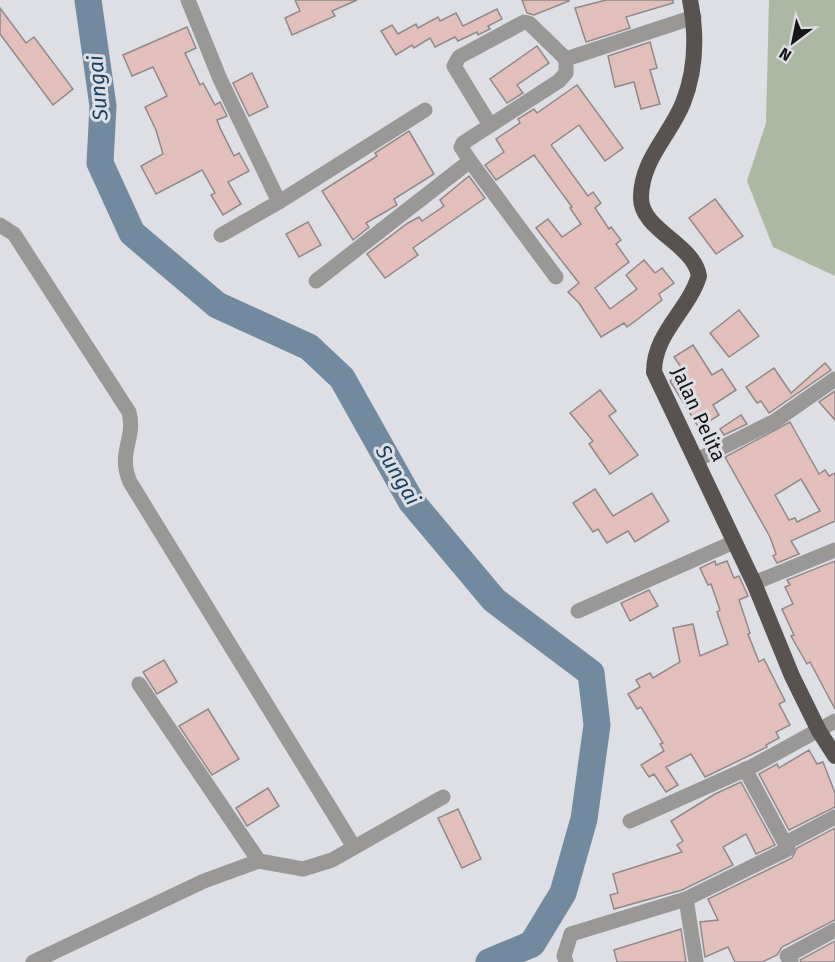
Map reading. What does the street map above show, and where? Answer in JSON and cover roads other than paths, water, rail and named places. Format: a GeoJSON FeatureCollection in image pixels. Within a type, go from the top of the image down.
{"type":"FeatureCollection","features":[{"type":"Feature","properties":{"kind":"highway","name":"Jalan Pelita"},"geometry":{"type":"LineString","coordinates":[[690,0],[694,17],[694,59],[691,77],[682,104],[653,152],[645,172],[641,202],[653,223],[676,243],[698,268],[699,276],[695,289],[659,342],[654,366],[656,379],[697,460],[754,583],[792,676],[819,731],[835,756]]}},
{"type":"Feature","properties":{"kind":"street"},"geometry":{"type":"LineString","coordinates":[[188,0],[220,79],[279,202]]}},
{"type":"Feature","properties":{"kind":"street"},"geometry":{"type":"LineString","coordinates":[[566,59],[694,17]]}},
{"type":"Feature","properties":{"kind":"street"},"geometry":{"type":"LineString","coordinates":[[490,125],[454,66],[459,57],[524,22],[529,23],[566,59],[566,74],[559,81],[463,143],[461,147],[556,277]]}},
{"type":"Feature","properties":{"kind":"street"},"geometry":{"type":"LineString","coordinates":[[221,235],[279,202],[425,110]]}},
{"type":"Feature","properties":{"kind":"street"},"geometry":{"type":"LineString","coordinates":[[316,281],[470,161]]}},
{"type":"Feature","properties":{"kind":"street"},"geometry":{"type":"LineString","coordinates":[[0,225],[14,234],[129,412],[132,423],[124,459],[130,482],[354,848]]}},
{"type":"Feature","properties":{"kind":"street"},"geometry":{"type":"LineString","coordinates":[[697,460],[775,421],[835,379]]}},
{"type":"Feature","properties":{"kind":"street"},"geometry":{"type":"LineString","coordinates":[[578,611],[734,542]]}},
{"type":"Feature","properties":{"kind":"street"},"geometry":{"type":"LineString","coordinates":[[754,583],[835,550]]}},
{"type":"Feature","properties":{"kind":"street"},"geometry":{"type":"LineString","coordinates":[[139,684],[259,861]]}},
{"type":"Feature","properties":{"kind":"street"},"geometry":{"type":"LineString","coordinates":[[630,821],[745,770],[835,721]]}},
{"type":"Feature","properties":{"kind":"street"},"geometry":{"type":"LineString","coordinates":[[567,962],[564,956],[571,934],[687,899],[788,849],[745,770]]}},
{"type":"Feature","properties":{"kind":"street"},"geometry":{"type":"LineString","coordinates":[[33,962],[204,881],[259,861],[303,869],[332,860],[443,797]]}},
{"type":"Feature","properties":{"kind":"street"},"geometry":{"type":"LineString","coordinates":[[786,843],[835,817]]}},
{"type":"Feature","properties":{"kind":"street"},"geometry":{"type":"LineString","coordinates":[[687,899],[696,962]]}},
{"type":"Feature","properties":{"kind":"street"},"geometry":{"type":"LineString","coordinates":[[785,960],[835,930]]}},
{"type":"Feature","properties":{"kind":"waterway","name":"Sungai"},"geometry":{"type":"LineString","coordinates":[[88,0],[103,106],[100,163],[132,233],[217,305],[309,347],[342,378],[411,501],[494,600],[591,673],[597,725],[584,819],[563,893],[532,944],[489,962]]}}]}
